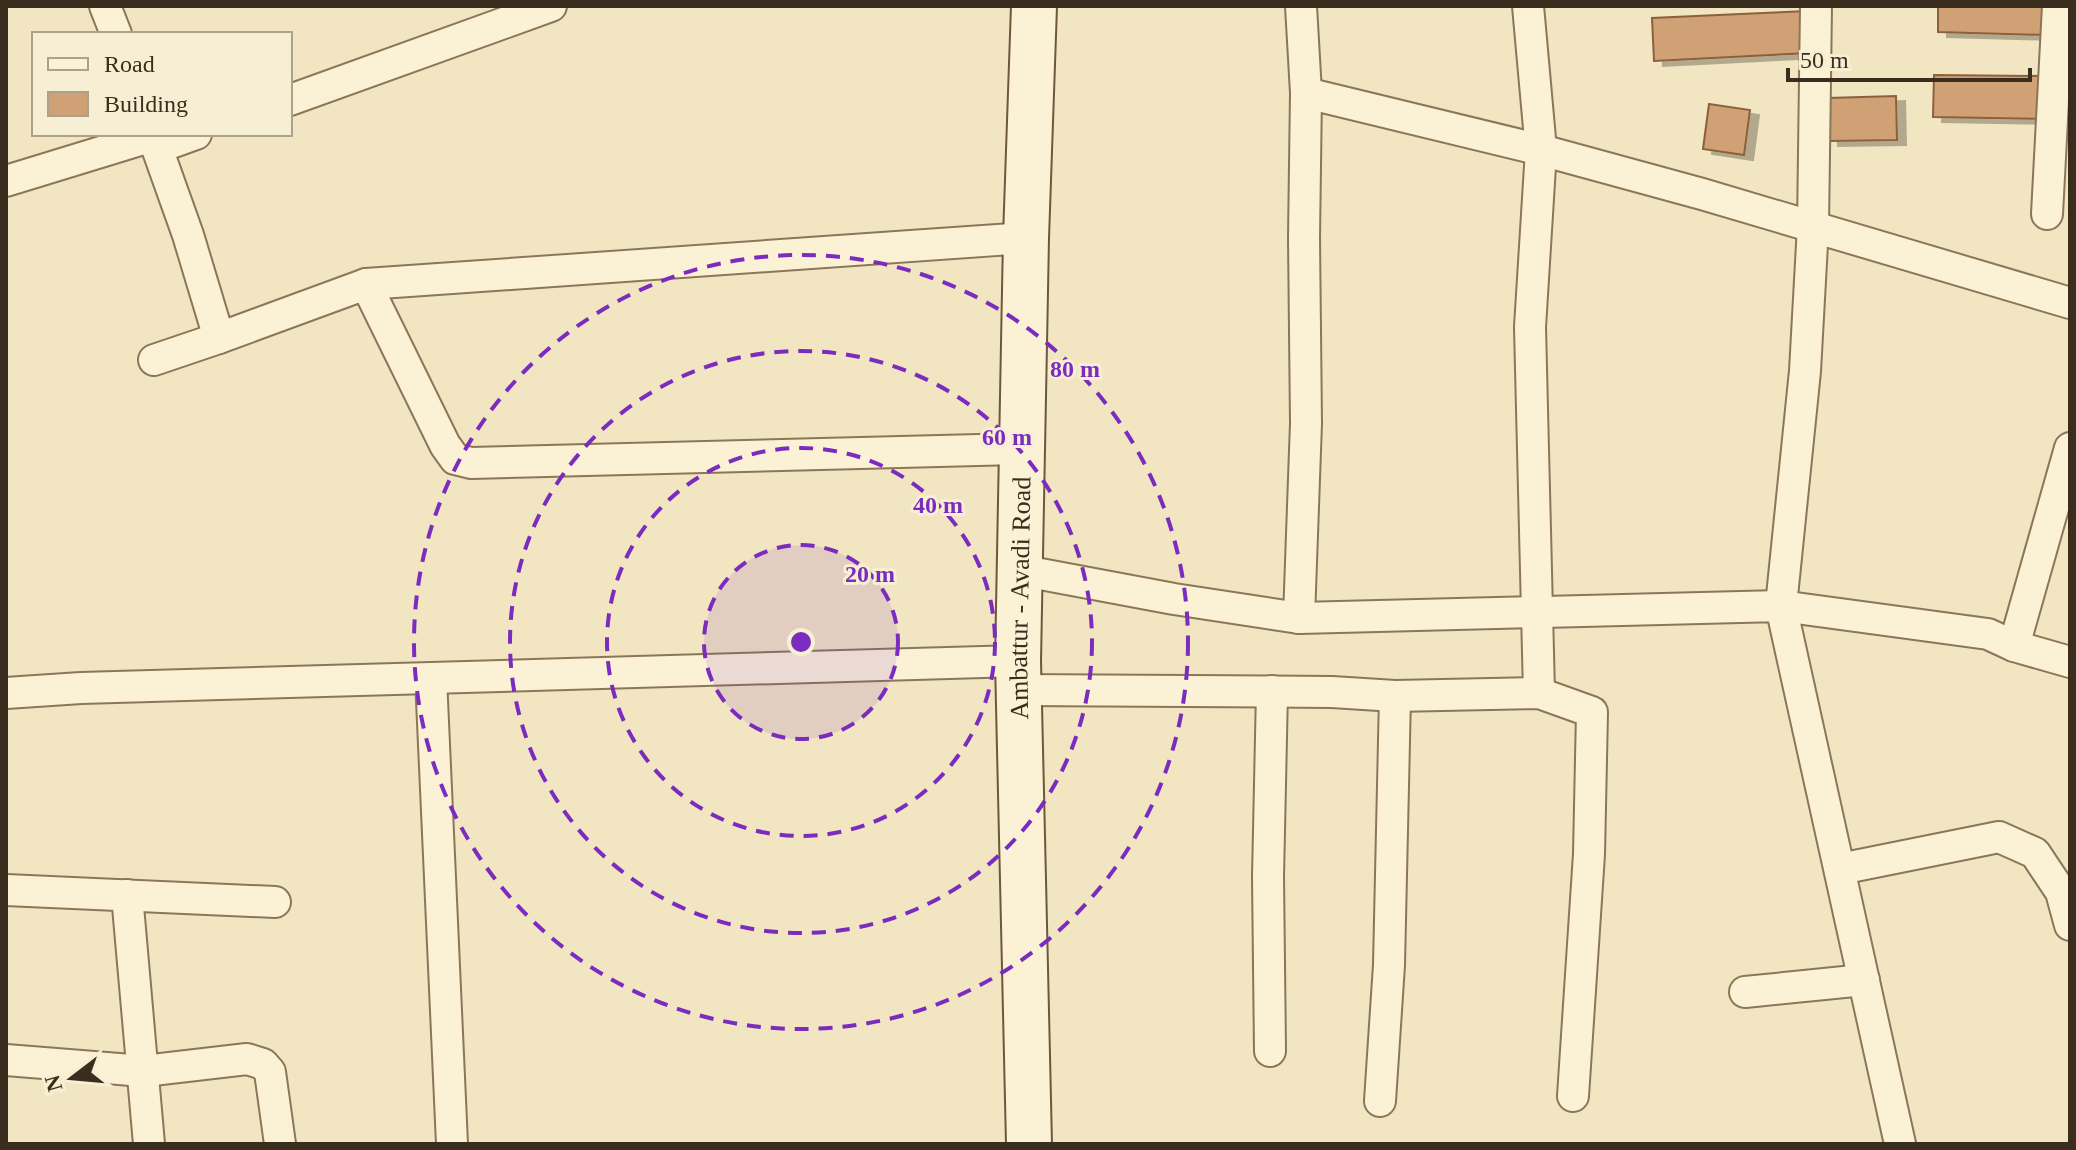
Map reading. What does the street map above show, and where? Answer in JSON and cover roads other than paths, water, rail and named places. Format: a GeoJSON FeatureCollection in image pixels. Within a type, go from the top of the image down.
{"type":"FeatureCollection","features":[{"type":"Feature","properties":{"kind":"street"},"geometry":{"type":"LineString","coordinates":[[105,6],[115,32]]}},
{"type":"Feature","properties":{"kind":"street"},"geometry":{"type":"LineString","coordinates":[[292,99],[551,6]]}},
{"type":"Feature","properties":{"kind":"street","name":"Ambattur - Avadi Road"},"geometry":{"type":"LineString","coordinates":[[1029,1144],[1018,676],[1026,238],[1034,6]]}},
{"type":"Feature","properties":{"kind":"street"},"geometry":{"type":"LineString","coordinates":[[1299,618],[1306,423],[1306,93],[1301,6]]}},
{"type":"Feature","properties":{"kind":"street"},"geometry":{"type":"LineString","coordinates":[[1528,6],[1541,150],[1530,327],[1539,693]]}},
{"type":"Feature","properties":{"kind":"street"},"geometry":{"type":"LineString","coordinates":[[1816,6],[1813,226],[1805,371],[1781,606],[1900,1144]]}},
{"type":"Feature","properties":{"kind":"street"},"geometry":{"type":"LineString","coordinates":[[2047,214],[2058,6]]}},
{"type":"Feature","properties":{"kind":"street"},"geometry":{"type":"LineString","coordinates":[[1306,93],[1541,150],[1702,194],[2070,303]]}},
{"type":"Feature","properties":{"kind":"street"},"geometry":{"type":"LineString","coordinates":[[6,181],[154,140],[182,136]]}},
{"type":"Feature","properties":{"kind":"street"},"geometry":{"type":"LineString","coordinates":[[154,140],[188,235],[219,338]]}},
{"type":"Feature","properties":{"kind":"street"},"geometry":{"type":"LineString","coordinates":[[154,360],[366,284],[1026,238]]}},
{"type":"Feature","properties":{"kind":"street"},"geometry":{"type":"LineString","coordinates":[[366,284],[445,445],[455,459],[471,463],[1022,449]]}},
{"type":"Feature","properties":{"kind":"street"},"geometry":{"type":"LineString","coordinates":[[2014,646],[2070,448]]}},
{"type":"Feature","properties":{"kind":"street"},"geometry":{"type":"LineString","coordinates":[[1019,570],[1299,618],[1781,606],[1988,634],[2014,646],[2070,662]]}},
{"type":"Feature","properties":{"kind":"street"},"geometry":{"type":"LineString","coordinates":[[6,693],[431,678],[1018,676],[1395,696],[1539,693],[1592,712],[1589,854],[1573,1096]]}},
{"type":"Feature","properties":{"kind":"street"},"geometry":{"type":"LineString","coordinates":[[431,678],[452,1144]]}},
{"type":"Feature","properties":{"kind":"street"},"geometry":{"type":"LineString","coordinates":[[1270,1051],[1268,877],[1272,691]]}},
{"type":"Feature","properties":{"kind":"street"},"geometry":{"type":"LineString","coordinates":[[1380,1101],[1389,965],[1395,696]]}},
{"type":"Feature","properties":{"kind":"street"},"geometry":{"type":"LineString","coordinates":[[1840,869],[1999,837],[2035,853],[2061,892],[2070,925]]}},
{"type":"Feature","properties":{"kind":"street"},"geometry":{"type":"LineString","coordinates":[[6,890],[275,902]]}},
{"type":"Feature","properties":{"kind":"street"},"geometry":{"type":"LineString","coordinates":[[127,895],[149,1144]]}},
{"type":"Feature","properties":{"kind":"street"},"geometry":{"type":"LineString","coordinates":[[1745,992],[1864,980]]}},
{"type":"Feature","properties":{"kind":"street"},"geometry":{"type":"LineString","coordinates":[[6,1060],[144,1071],[247,1059],[263,1064],[270,1072],[280,1144]]}}]}
